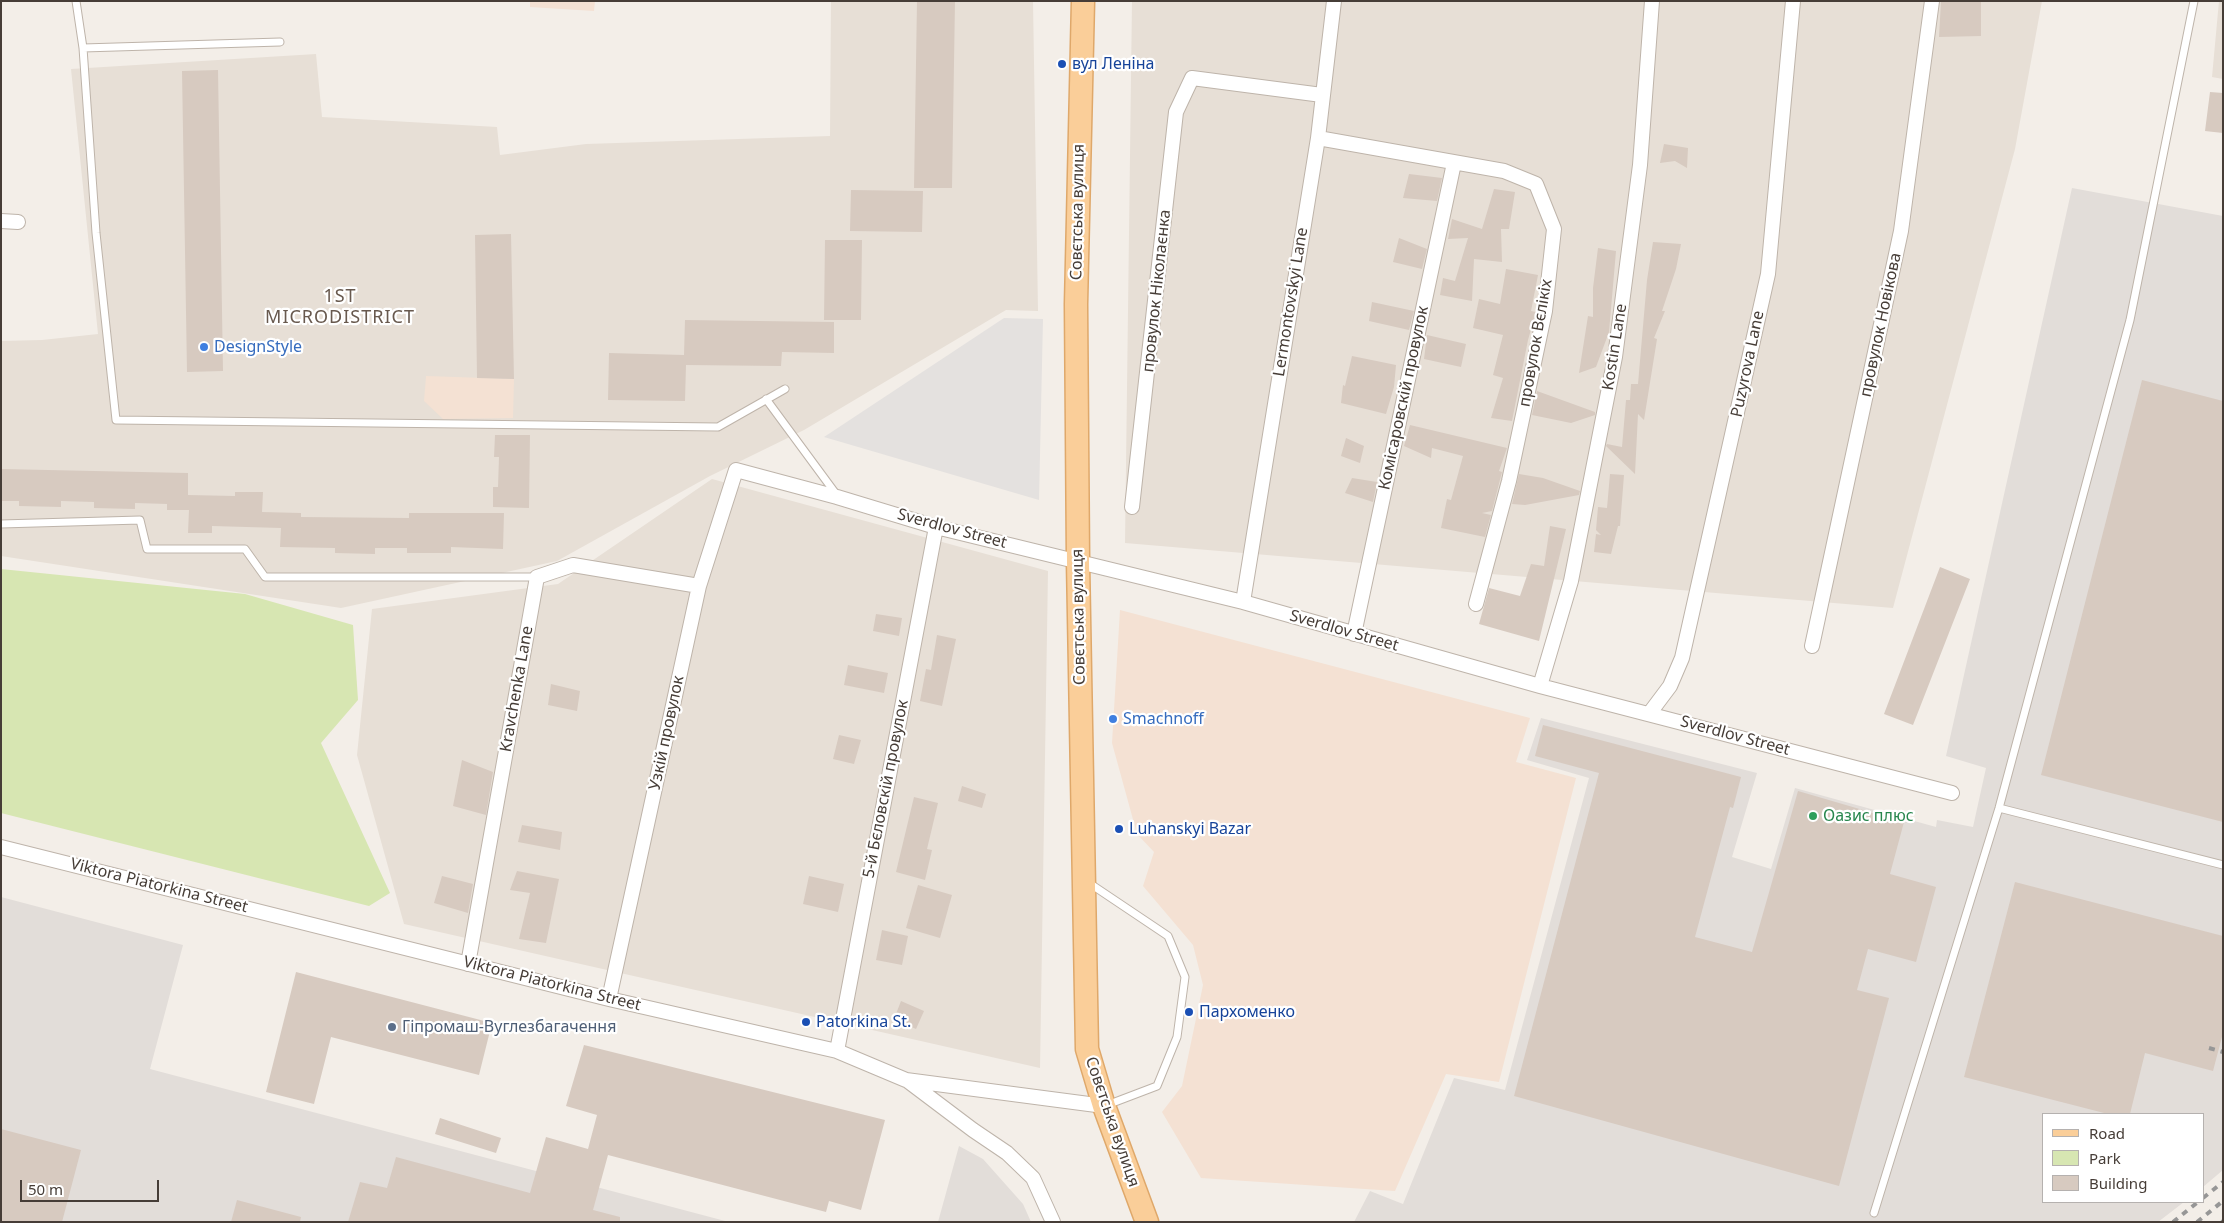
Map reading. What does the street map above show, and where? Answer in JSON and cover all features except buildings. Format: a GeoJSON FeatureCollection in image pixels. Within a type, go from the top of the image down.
{"type":"FeatureCollection","features":[{"type":"Feature","properties":{"kind":"main road","name":"Совєтська вулиця"},"geometry":{"type":"LineString","coordinates":[[1083,1],[1076,304],[1078,562],[1087,1049],[1104,1106],[1147,1222]]}},
{"type":"Feature","properties":{"kind":"street","name":"Lermontovskyi Lane"},"geometry":{"type":"LineString","coordinates":[[1243,602],[1318,138],[1334,1]]}},
{"type":"Feature","properties":{"kind":"street","name":"Kostin Lane"},"geometry":{"type":"LineString","coordinates":[[1540,686],[1571,582],[1615,357],[1640,164],[1652,1]]}},
{"type":"Feature","properties":{"kind":"street","name":"Puzyrova Lane"},"geometry":{"type":"LineString","coordinates":[[1649,714],[1670,686],[1682,658],[1768,274],[1793,1]]}},
{"type":"Feature","properties":{"kind":"street","name":"провулок Новікова"},"geometry":{"type":"LineString","coordinates":[[1812,646],[1901,231],[1932,1]]}},
{"type":"Feature","properties":{"kind":"street","name":"провулок Ніколаєнка"},"geometry":{"type":"LineString","coordinates":[[1132,507],[1176,112],[1192,78],[1322,95]]}},
{"type":"Feature","properties":{"kind":"street","name":"провулок Вєлікіх"},"geometry":{"type":"LineString","coordinates":[[1318,138],[1504,171],[1536,184],[1554,229],[1545,311],[1509,481],[1476,604]]}},
{"type":"Feature","properties":{"kind":"street","name":"Комісаровскій провулок"},"geometry":{"type":"LineString","coordinates":[[1354,634],[1454,163]]}},
{"type":"Feature","properties":{"kind":"street"},"geometry":{"type":"LineString","coordinates":[[1,221],[18,222]]}},
{"type":"Feature","properties":{"kind":"street","name":"Sverdlov Street"},"geometry":{"type":"LineString","coordinates":[[736,470],[837,497],[936,527],[1243,602],[1540,686],[1952,793]]}},
{"type":"Feature","properties":{"kind":"street","name":"Узкій провулок"},"geometry":{"type":"LineString","coordinates":[[608,999],[699,586],[736,470]]}},
{"type":"Feature","properties":{"kind":"street","name":"5-й Бєловскій провулок"},"geometry":{"type":"LineString","coordinates":[[837,1051],[936,527]]}},
{"type":"Feature","properties":{"kind":"street"},"geometry":{"type":"LineString","coordinates":[[537,577],[573,566],[699,586]]}},
{"type":"Feature","properties":{"kind":"street","name":"Kravchenka Lane"},"geometry":{"type":"LineString","coordinates":[[468,964],[537,577]]}},
{"type":"Feature","properties":{"kind":"street","name":"Viktora Piatorkina Street"},"geometry":{"type":"LineString","coordinates":[[1,847],[608,999],[837,1051],[906,1080],[1104,1106]]}},
{"type":"Feature","properties":{"kind":"street"},"geometry":{"type":"LineString","coordinates":[[906,1080],[1007,1153],[1033,1178],[1053,1222]]}},
{"type":"Feature","properties":{"kind":"lane"},"geometry":{"type":"LineString","coordinates":[[76,1],[83,48],[96,234],[116,420],[718,427],[785,389]]}},
{"type":"Feature","properties":{"kind":"lane"},"geometry":{"type":"LineString","coordinates":[[1874,1213],[1999,808],[2130,320],[2194,1]]}},
{"type":"Feature","properties":{"kind":"lane"},"geometry":{"type":"LineString","coordinates":[[83,48],[280,42]]}},
{"type":"Feature","properties":{"kind":"lane"},"geometry":{"type":"LineString","coordinates":[[766,399],[837,497]]}},
{"type":"Feature","properties":{"kind":"lane"},"geometry":{"type":"LineString","coordinates":[[1,524],[140,520],[147,549],[245,549],[265,577],[537,577]]}},
{"type":"Feature","properties":{"kind":"lane"},"geometry":{"type":"LineString","coordinates":[[1999,808],[2223,865]]}},
{"type":"Feature","properties":{"kind":"lane"},"geometry":{"type":"LineString","coordinates":[[1084,880],[1168,936],[1185,977],[1177,1037],[1157,1086],[1104,1106]]}},
{"type":"Feature","properties":{"kind":"shaded area"},"geometry":{"type":"Polygon","coordinates":[[[530,1],[595,1],[594,11],[530,7],[530,1]]]}},
{"type":"Feature","properties":{"kind":"shaded area"},"geometry":{"type":"Polygon","coordinates":[[[831,1],[1033,1],[1038,311],[1006,310],[804,430],[710,476],[557,561],[341,608],[1,556],[1,341],[42,340],[98,334],[71,69],[316,54],[322,117],[497,127],[500,155],[586,144],[830,136],[831,1]]]}},
{"type":"Feature","properties":{"kind":"shaded area"},"geometry":{"type":"Polygon","coordinates":[[[1132,1],[2042,1],[2015,149],[1893,608],[1125,543],[1132,1]]]}},
{"type":"Feature","properties":{"kind":"shaded area"},"geometry":{"type":"Polygon","coordinates":[[[2219,1],[2223,1],[2223,79],[2212,77],[2219,1]]]}},
{"type":"Feature","properties":{"kind":"shaded area"},"geometry":{"type":"Polygon","coordinates":[[[2072,188],[2223,216],[2223,1170],[2204,1186],[2204,1113],[2042,1113],[2042,1203],[2183,1203],[2158,1222],[1354,1222],[1370,1191],[1403,1204],[1454,1078],[1505,1090],[1589,778],[1527,760],[1541,718],[1757,773],[1732,857],[1771,869],[1795,788],[1936,827],[1937,820],[1973,827],[1986,768],[1946,756],[2072,188]]]}},
{"type":"Feature","properties":{"kind":"shaded area"},"geometry":{"type":"Polygon","coordinates":[[[1004,318],[1043,319],[1039,500],[824,437],[1004,318]]]}},
{"type":"Feature","properties":{"kind":"shaded area"},"geometry":{"type":"Polygon","coordinates":[[[426,376],[514,379],[513,418],[443,419],[424,401],[426,376]]]}},
{"type":"Feature","properties":{"kind":"shaded area"},"geometry":{"type":"Polygon","coordinates":[[[712,479],[1048,571],[1040,1068],[404,924],[357,755],[372,609],[558,584],[712,479]]]}},
{"type":"Feature","properties":{"kind":"shaded area"},"geometry":{"type":"Polygon","coordinates":[[[1120,610],[1530,718],[1516,762],[1576,778],[1499,1082],[1446,1074],[1395,1191],[1201,1178],[1162,1112],[1182,1086],[1203,985],[1193,945],[1143,886],[1154,852],[1137,834],[1112,743],[1120,610]]]}},
{"type":"Feature","properties":{"kind":"shaded area"},"geometry":{"type":"Polygon","coordinates":[[[1,897],[183,945],[150,1069],[729,1222],[1,1222],[1,897]]]}},
{"type":"Feature","properties":{"kind":"shaded area"},"geometry":{"type":"Polygon","coordinates":[[[959,1146],[983,1159],[1023,1204],[1031,1222],[938,1222],[959,1146]]]}},
{"type":"Feature","properties":{"kind":"green space"},"geometry":{"type":"Polygon","coordinates":[[[1,569],[245,594],[353,625],[358,700],[321,743],[390,893],[369,906],[1,813],[1,569]]]}},
{"type":"Feature","properties":{"kind":"railway"},"geometry":{"type":"LineString","coordinates":[[2209,1048],[2223,1052]]}},
{"type":"Feature","properties":{"kind":"railway"},"geometry":{"type":"LineString","coordinates":[[2204,1197],[2223,1182]]}},
{"type":"Feature","properties":{"kind":"railway"},"geometry":{"type":"LineString","coordinates":[[2197,1222],[2223,1201]]}},
{"type":"Feature","properties":{"kind":"railway"},"geometry":{"type":"LineString","coordinates":[[2173,1222],[2197,1203]]}},
{"type":"Feature","properties":{"kind":"place","name":"вул Леніна"},"geometry":{"type":"Point","coordinates":[1062,64]}},
{"type":"Feature","properties":{"kind":"place","name":"DesignStyle"},"geometry":{"type":"Point","coordinates":[204,347]}},
{"type":"Feature","properties":{"kind":"place","name":"Smachnoff"},"geometry":{"type":"Point","coordinates":[1113,719]}},
{"type":"Feature","properties":{"kind":"place","name":"Оазис плюс"},"geometry":{"type":"Point","coordinates":[1813,816]}},
{"type":"Feature","properties":{"kind":"place","name":"Luhanskyi Bazar"},"geometry":{"type":"Point","coordinates":[1119,829]}},
{"type":"Feature","properties":{"kind":"place","name":"Пархоменко"},"geometry":{"type":"Point","coordinates":[1189,1012]}},
{"type":"Feature","properties":{"kind":"place","name":"Patorkina St."},"geometry":{"type":"Point","coordinates":[806,1022]}},
{"type":"Feature","properties":{"kind":"place","name":"Гіпромаш-Вуглезбагачення"},"geometry":{"type":"Point","coordinates":[392,1027]}},
{"type":"Feature","properties":{"kind":"district","name":"1ST MICRODISTRICT"},"geometry":{"type":"Point","coordinates":[340,307]}}]}
